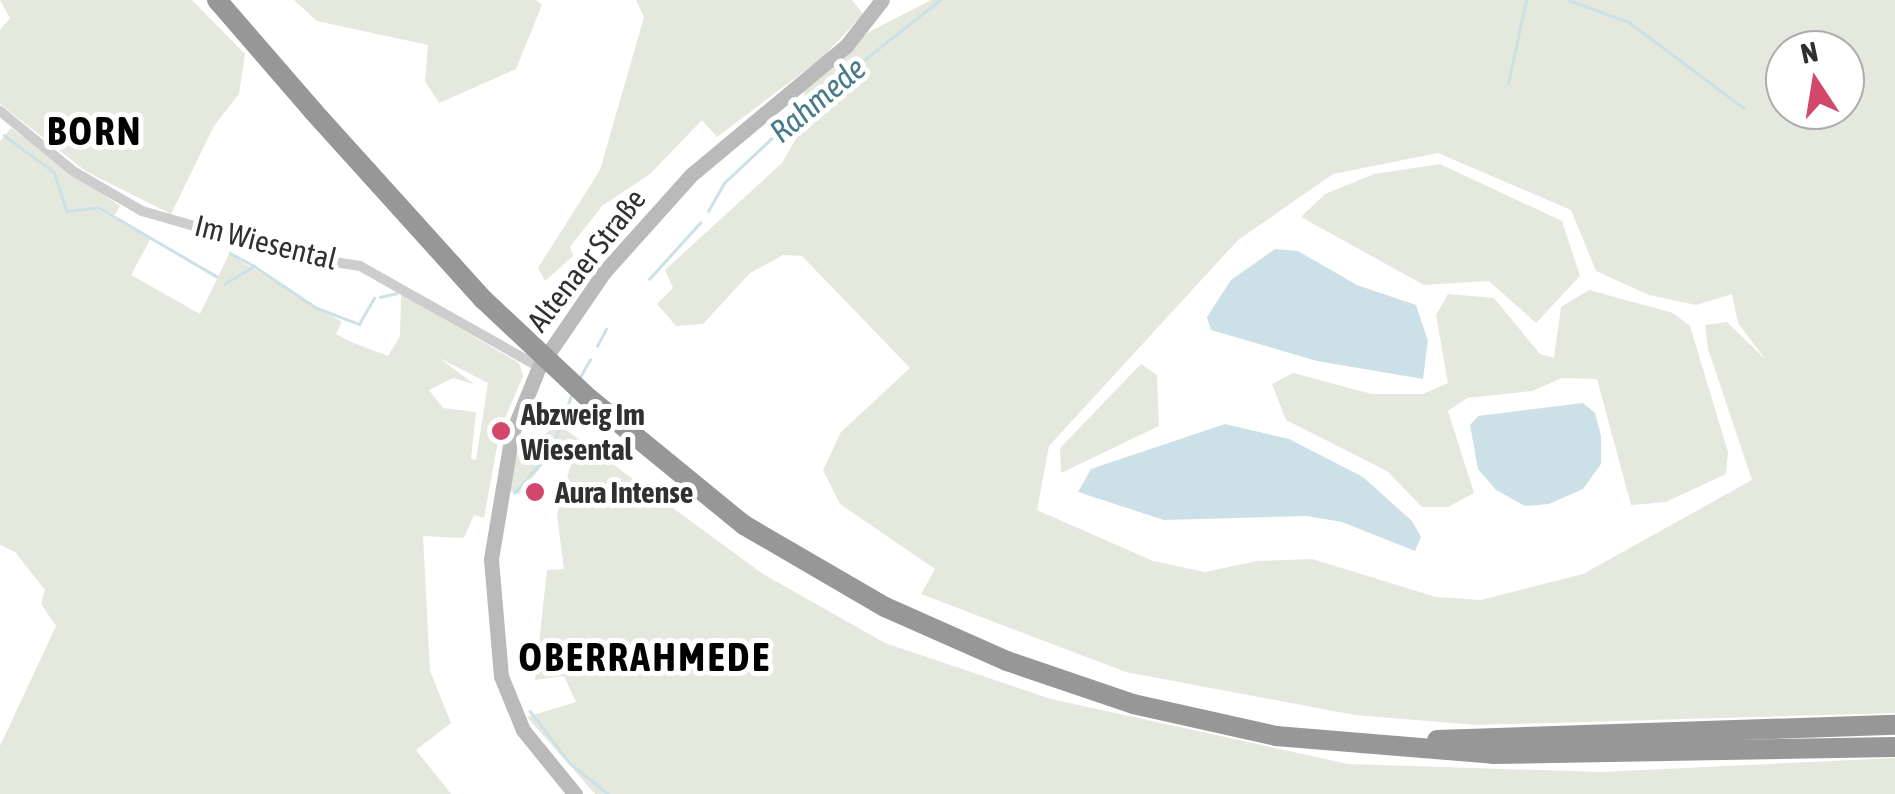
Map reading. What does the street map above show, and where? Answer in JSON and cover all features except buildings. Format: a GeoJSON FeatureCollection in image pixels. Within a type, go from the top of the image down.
{"type":"FeatureCollection","features":[{"type":"Feature","properties":{"kind":"highway"},"geometry":{"type":"LineString","coordinates":[[217,0],[484,300],[584,395],[746,522],[946,636],[1060,681],[1198,721],[1428,752],[1895,747]]}},
{"type":"Feature","properties":{"kind":"highway"},"geometry":{"type":"LineString","coordinates":[[230,0],[317,108]]}},
{"type":"Feature","properties":{"kind":"highway"},"geometry":{"type":"LineString","coordinates":[[746,522],[948,630],[1064,676],[1200,715],[1377,741],[1895,725]]}},
{"type":"Feature","properties":{"kind":"main road","name":"Altenaer Straße"},"geometry":{"type":"LineString","coordinates":[[575,794],[546,763],[512,706],[501,676],[490,591],[500,477],[539,366],[577,306],[690,175],[846,46],[882,0]]}},
{"type":"Feature","properties":{"kind":"street","name":"Im Wiesental"},"geometry":{"type":"LineString","coordinates":[[0,111],[73,171],[142,212],[302,257],[360,266],[539,366]]}},
{"type":"Feature","properties":{"kind":"shaded area"},"geometry":{"type":"Polygon","coordinates":[[[0,0],[192,0],[245,54],[239,94],[214,126],[171,214],[87,172],[0,104],[0,30],[10,18],[0,0]]]}},
{"type":"Feature","properties":{"kind":"shaded area"},"geometry":{"type":"Polygon","coordinates":[[[294,0],[536,0],[542,5],[516,69],[439,103],[425,81],[428,45],[317,21],[294,0]]]}},
{"type":"Feature","properties":{"kind":"shaded area"},"geometry":{"type":"Polygon","coordinates":[[[636,0],[852,0],[863,14],[823,57],[717,137],[702,120],[650,174],[602,206],[570,247],[573,256],[545,281],[538,268],[600,170],[644,17],[636,0]]]}},
{"type":"Feature","properties":{"kind":"shaded area"},"geometry":{"type":"Polygon","coordinates":[[[931,0],[1895,0],[1895,713],[1477,725],[1355,715],[1126,672],[921,594],[935,569],[840,504],[823,470],[841,432],[910,368],[802,256],[783,255],[750,273],[703,324],[676,326],[657,304],[673,288],[665,270],[782,163],[811,112],[803,91],[869,32],[931,0]],[[1438,153],[1333,174],[1238,240],[1049,446],[1037,510],[1153,561],[1205,572],[1257,561],[1312,559],[1436,597],[1481,600],[1583,574],[1752,480],[1708,349],[1705,325],[1727,322],[1765,359],[1738,323],[1732,294],[1696,305],[1649,295],[1596,271],[1571,210],[1438,153]]]}},
{"type":"Feature","properties":{"kind":"shaded area"},"geometry":{"type":"Polygon","coordinates":[[[11,128],[120,206],[115,215],[98,207],[68,210],[54,171],[41,163],[53,172],[67,212],[97,209],[151,238],[131,275],[200,314],[229,254],[342,322],[336,334],[388,356],[400,336],[401,294],[519,363],[523,376],[500,430],[484,518],[474,515],[464,538],[423,536],[430,671],[451,723],[416,750],[451,794],[0,794],[0,746],[56,626],[41,604],[45,590],[15,552],[0,545],[0,141],[11,128]],[[439,358],[474,384],[453,378],[429,390],[443,408],[476,412],[471,458],[476,460],[488,383],[439,358]]]}},
{"type":"Feature","properties":{"kind":"shaded area"},"geometry":{"type":"Polygon","coordinates":[[[1440,164],[1562,221],[1580,276],[1536,323],[1489,281],[1424,285],[1301,217],[1325,194],[1374,174],[1440,164]]]}},
{"type":"Feature","properties":{"kind":"shaded area"},"geometry":{"type":"Polygon","coordinates":[[[1275,249],[1298,251],[1357,285],[1416,305],[1428,341],[1423,379],[1317,361],[1211,330],[1207,317],[1231,280],[1275,249]]]}},
{"type":"Feature","properties":{"kind":"shaded area"},"geometry":{"type":"Polygon","coordinates":[[[1589,290],[1673,313],[1690,326],[1728,452],[1726,474],[1666,502],[1631,505],[1597,379],[1562,378],[1532,391],[1467,398],[1448,411],[1474,493],[1448,507],[1422,507],[1387,471],[1286,420],[1272,384],[1293,373],[1372,394],[1423,394],[1448,383],[1436,315],[1448,294],[1494,298],[1540,354],[1554,358],[1561,307],[1589,290]]]}},
{"type":"Feature","properties":{"kind":"shaded area"},"geometry":{"type":"Polygon","coordinates":[[[1141,364],[1157,375],[1159,426],[1061,473],[1060,448],[1141,364]]]}},
{"type":"Feature","properties":{"kind":"shaded area"},"geometry":{"type":"Polygon","coordinates":[[[1583,403],[1595,413],[1601,436],[1601,464],[1583,489],[1549,504],[1525,506],[1496,490],[1478,469],[1470,425],[1478,416],[1583,403]]]}},
{"type":"Feature","properties":{"kind":"shaded area"},"geometry":{"type":"Polygon","coordinates":[[[558,424],[763,574],[885,643],[1051,699],[1348,764],[1601,772],[1895,758],[1895,794],[595,794],[527,717],[576,702],[564,676],[535,680],[547,570],[564,569],[557,515],[572,460],[554,451],[519,494],[508,491],[517,455],[558,424]]]}},
{"type":"Feature","properties":{"kind":"shaded area"},"geometry":{"type":"Polygon","coordinates":[[[1225,424],[1289,439],[1363,477],[1412,521],[1421,537],[1415,551],[1342,522],[1306,516],[1164,520],[1078,492],[1091,469],[1225,424]]]}},
{"type":"Feature","properties":{"kind":"waterway","name":"Rahmede"},"geometry":{"type":"LineString","coordinates":[[708,211],[724,183],[807,105],[940,0]]}},
{"type":"Feature","properties":{"kind":"waterway"},"geometry":{"type":"LineString","coordinates":[[1508,84],[1526,0]]}},
{"type":"Feature","properties":{"kind":"waterway"},"geometry":{"type":"LineString","coordinates":[[1569,0],[1629,22],[1744,108]]}},
{"type":"Feature","properties":{"kind":"waterway"},"geometry":{"type":"LineString","coordinates":[[4,135],[54,172],[67,211],[98,207],[216,276]]}},
{"type":"Feature","properties":{"kind":"waterway","name":"Rahmede"},"geometry":{"type":"LineString","coordinates":[[649,279],[700,223]]}},
{"type":"Feature","properties":{"kind":"waterway"},"geometry":{"type":"LineString","coordinates":[[230,253],[254,266]]}},
{"type":"Feature","properties":{"kind":"waterway"},"geometry":{"type":"LineString","coordinates":[[224,284],[254,266],[317,308],[359,324],[374,298]]}},
{"type":"Feature","properties":{"kind":"waterway"},"geometry":{"type":"LineString","coordinates":[[380,297],[397,293]]}},
{"type":"Feature","properties":{"kind":"waterway"},"geometry":{"type":"LineString","coordinates":[[531,317],[561,311]]}},
{"type":"Feature","properties":{"kind":"waterway","name":"Rahmede"},"geometry":{"type":"LineString","coordinates":[[597,346],[606,329]]}},
{"type":"Feature","properties":{"kind":"waterway","name":"Rahmede"},"geometry":{"type":"LineString","coordinates":[[580,377],[590,360]]}},
{"type":"Feature","properties":{"kind":"waterway","name":"Rahmede"},"geometry":{"type":"LineString","coordinates":[[514,493],[551,451],[572,393]]}},
{"type":"Feature","properties":{"kind":"waterway","name":"Rahmede"},"geometry":{"type":"LineString","coordinates":[[530,711],[570,763],[608,794]]}},
{"type":"Feature","properties":{"kind":"place","name":"Abzweig Im Wiesental"},"geometry":{"type":"Point","coordinates":[501,431]}},
{"type":"Feature","properties":{"kind":"place","name":"Aura Intense"},"geometry":{"type":"Point","coordinates":[535,492]}},
{"type":"Feature","properties":{"kind":"district","name":"BORN"},"geometry":{"type":"Point","coordinates":[95,131]}},
{"type":"Feature","properties":{"kind":"district","name":"OBERRAHMEDE"},"geometry":{"type":"Point","coordinates":[645,657]}}]}
